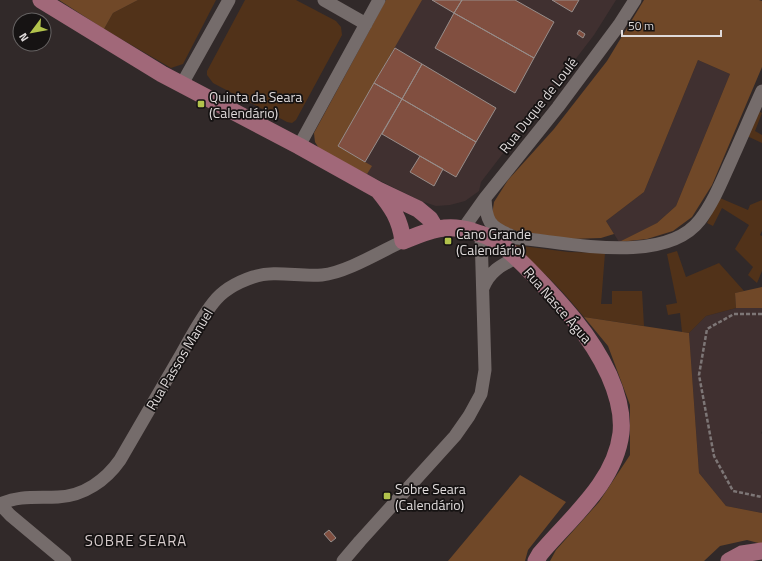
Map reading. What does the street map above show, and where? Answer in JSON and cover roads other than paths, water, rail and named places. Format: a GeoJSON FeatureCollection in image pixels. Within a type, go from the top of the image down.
{"type":"FeatureCollection","features":[{"type":"Feature","properties":{"kind":"main road"},"geometry":{"type":"LineString","coordinates":[[41,0],[162,74],[299,146],[378,190],[418,209],[430,219],[436,228]]}},
{"type":"Feature","properties":{"kind":"main road"},"geometry":{"type":"LineString","coordinates":[[378,190],[397,216],[403,241]]}},
{"type":"Feature","properties":{"kind":"main road","name":"Rua Passos Manuel"},"geometry":{"type":"LineString","coordinates":[[403,241],[436,228],[454,227],[485,236],[516,258]]}},
{"type":"Feature","properties":{"kind":"main road","name":"Rua Nasce Água"},"geometry":{"type":"LineString","coordinates":[[516,258],[573,318],[592,344],[609,373],[615,389],[622,419],[621,434],[616,452],[606,475],[591,497],[540,554],[536,561]]}},
{"type":"Feature","properties":{"kind":"main road"},"geometry":{"type":"LineString","coordinates":[[729,561],[742,554],[762,551]]}},
{"type":"Feature","properties":{"kind":"street"},"geometry":{"type":"LineString","coordinates":[[182,84],[229,0]]}},
{"type":"Feature","properties":{"kind":"street"},"geometry":{"type":"LineString","coordinates":[[324,0],[366,24]]}},
{"type":"Feature","properties":{"kind":"street"},"geometry":{"type":"LineString","coordinates":[[299,146],[379,0]]}},
{"type":"Feature","properties":{"kind":"street","name":"Rua Duque de Loulé"},"geometry":{"type":"LineString","coordinates":[[463,229],[485,198],[558,107],[636,0]]}},
{"type":"Feature","properties":{"kind":"street"},"geometry":{"type":"LineString","coordinates":[[343,561],[455,436],[476,405],[481,394],[485,370],[483,288],[485,236],[515,237],[591,246],[630,247],[649,246],[668,242],[681,237],[692,229],[700,220],[711,203],[762,91]]}},
{"type":"Feature","properties":{"kind":"street"},"geometry":{"type":"LineString","coordinates":[[485,198],[486,212],[491,224],[495,229],[515,237]]}},
{"type":"Feature","properties":{"kind":"street","name":"Rua Passos Manuel"},"geometry":{"type":"LineString","coordinates":[[0,504],[26,497],[60,497],[72,495],[93,487],[112,471],[120,460],[197,326],[213,303],[232,287],[253,277],[265,274],[310,275],[333,273],[403,241]]}},
{"type":"Feature","properties":{"kind":"street"},"geometry":{"type":"LineString","coordinates":[[483,288],[488,277],[493,271],[516,258]]}},
{"type":"Feature","properties":{"kind":"street"},"geometry":{"type":"LineString","coordinates":[[0,504],[10,516],[65,561]]}},
{"type":"Feature","properties":{"kind":"place","name":"Quinta da Seara (Calendário)"},"geometry":{"type":"Point","coordinates":[201,104]}},
{"type":"Feature","properties":{"kind":"place","name":"Cano Grande (Calendário)"},"geometry":{"type":"Point","coordinates":[448,241]}},
{"type":"Feature","properties":{"kind":"place","name":"Sobre Seara (Calendário)"},"geometry":{"type":"Point","coordinates":[387,496]}},
{"type":"Feature","properties":{"kind":"district","name":"SOBRE SEARA"},"geometry":{"type":"Point","coordinates":[136,540]}}]}
